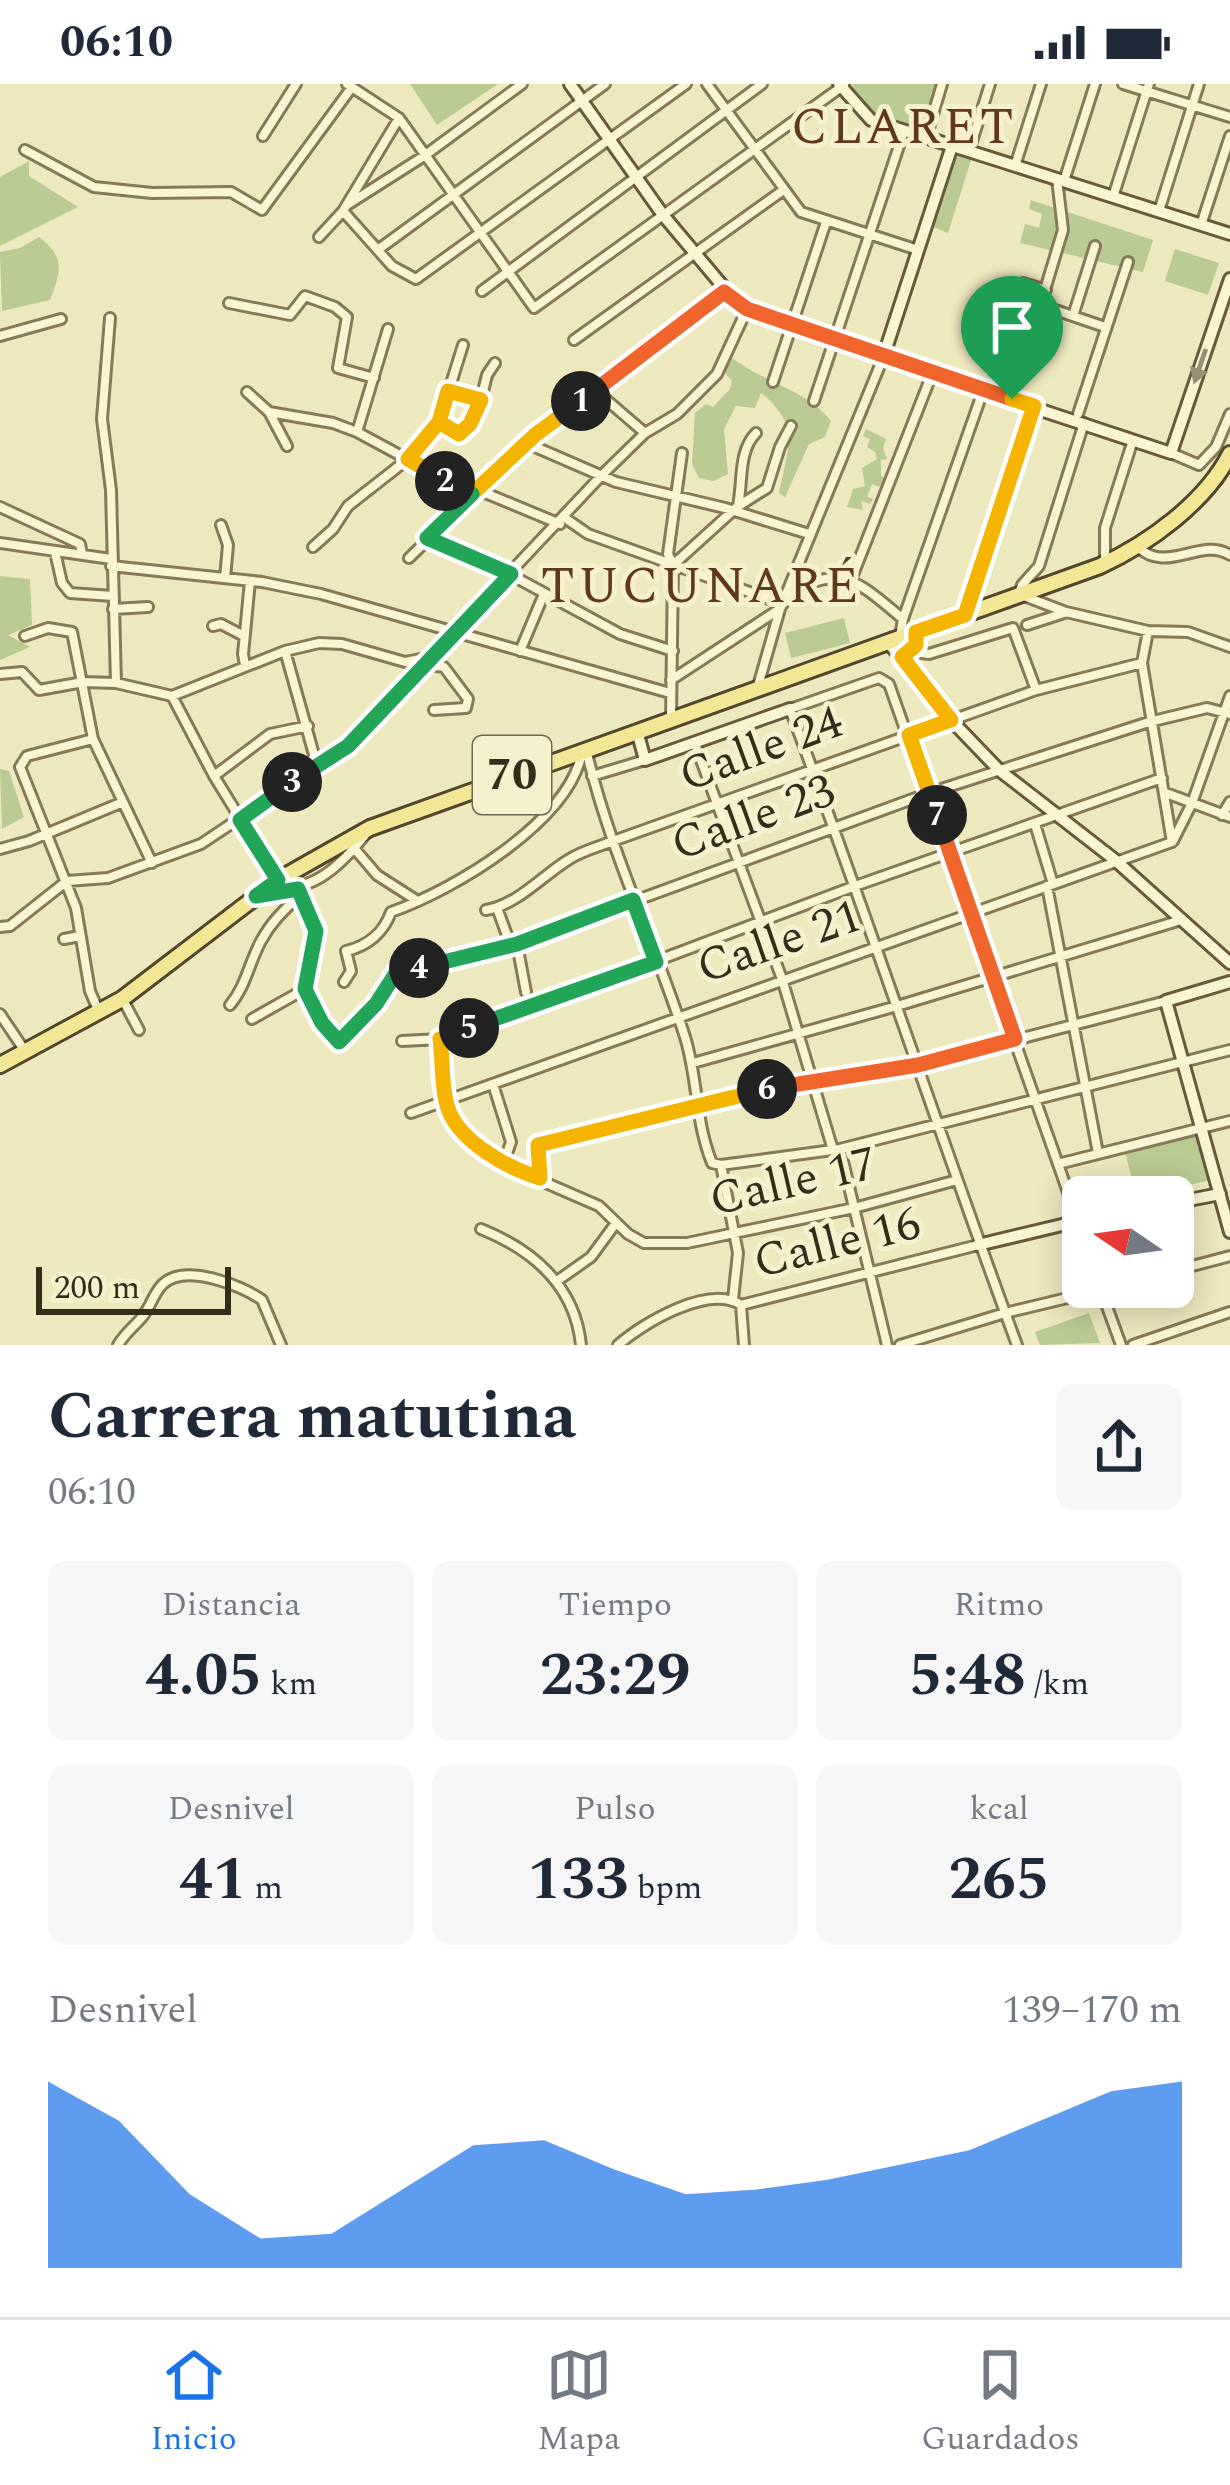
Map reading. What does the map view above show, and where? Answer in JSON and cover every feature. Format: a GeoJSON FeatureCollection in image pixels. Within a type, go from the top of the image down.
{"type":"FeatureCollection","features":[{"type":"Feature","properties":{"kind":"main road","name":"70"},"geometry":{"type":"LineString","coordinates":[[0,1065],[122,999],[278,880],[370,828],[905,639],[1105,563],[1138,546],[1208,487],[1223,450]]}},
{"type":"Feature","properties":{"kind":"street"},"geometry":{"type":"LineString","coordinates":[[263,136],[296,84]]}},
{"type":"Feature","properties":{"kind":"street"},"geometry":{"type":"LineString","coordinates":[[345,208],[522,84]]}},
{"type":"Feature","properties":{"kind":"street"},"geometry":{"type":"LineString","coordinates":[[569,84],[694,255],[727,294],[747,309],[983,391],[1081,418],[1199,465],[1223,450],[1230,414]]}},
{"type":"Feature","properties":{"kind":"street"},"geometry":{"type":"LineString","coordinates":[[379,249],[605,84]]}},
{"type":"Feature","properties":{"kind":"street"},"geometry":{"type":"LineString","coordinates":[[345,208],[392,266],[416,279],[686,84]]}},
{"type":"Feature","properties":{"kind":"street"},"geometry":{"type":"LineString","coordinates":[[706,84],[801,212],[918,250]]}},
{"type":"Feature","properties":{"kind":"street"},"geometry":{"type":"LineString","coordinates":[[482,291],[762,84]]}},
{"type":"Feature","properties":{"kind":"street"},"geometry":{"type":"LineString","coordinates":[[926,138],[942,84]]}},
{"type":"Feature","properties":{"kind":"street"},"geometry":{"type":"LineString","coordinates":[[969,151],[990,84]]}},
{"type":"Feature","properties":{"kind":"street"},"geometry":{"type":"LineString","coordinates":[[1016,166],[1041,84]]}},
{"type":"Feature","properties":{"kind":"street"},"geometry":{"type":"LineString","coordinates":[[1012,399],[1063,230],[1056,196],[1060,180],[1095,84]]}},
{"type":"Feature","properties":{"kind":"street"},"geometry":{"type":"LineString","coordinates":[[1123,84],[1230,117]]}},
{"type":"Feature","properties":{"kind":"street"},"geometry":{"type":"LineString","coordinates":[[1159,212],[1199,84]]}},
{"type":"Feature","properties":{"kind":"street"},"geometry":{"type":"LineString","coordinates":[[25,150],[94,187],[152,194],[230,192],[262,210],[349,86],[399,118],[534,308],[842,85],[871,120],[1230,234]]}},
{"type":"Feature","properties":{"kind":"street"},"geometry":{"type":"LineString","coordinates":[[1113,197],[1148,88]]}},
{"type":"Feature","properties":{"kind":"street"},"geometry":{"type":"LineString","coordinates":[[319,237],[345,208],[399,118]]}},
{"type":"Feature","properties":{"kind":"street"},"geometry":{"type":"LineString","coordinates":[[814,401],[904,130]]}},
{"type":"Feature","properties":{"kind":"street"},"geometry":{"type":"LineString","coordinates":[[1201,225],[1230,136]]}},
{"type":"Feature","properties":{"kind":"street"},"geometry":{"type":"LineString","coordinates":[[757,688],[809,534],[883,358],[952,146]]}},
{"type":"Feature","properties":{"kind":"street"},"geometry":{"type":"LineString","coordinates":[[574,340],[782,190]]}},
{"type":"Feature","properties":{"kind":"street"},"geometry":{"type":"LineString","coordinates":[[773,382],[826,222]]}},
{"type":"Feature","properties":{"kind":"street"},"geometry":{"type":"LineString","coordinates":[[1073,316],[1095,246]]}},
{"type":"Feature","properties":{"kind":"street"},"geometry":{"type":"LineString","coordinates":[[1128,262],[1105,327],[1039,566],[1019,589],[1020,596],[1066,612],[1148,631],[1188,632],[1230,647]]}},
{"type":"Feature","properties":{"kind":"street"},"geometry":{"type":"LineString","coordinates":[[1171,453],[1230,279]]}},
{"type":"Feature","properties":{"kind":"street"},"geometry":{"type":"LineString","coordinates":[[1023,283],[1046,290]]}},
{"type":"Feature","properties":{"kind":"street"},"geometry":{"type":"LineString","coordinates":[[409,557],[526,443],[727,294]]}},
{"type":"Feature","properties":{"kind":"street"},"geometry":{"type":"LineString","coordinates":[[229,303],[288,316],[305,296],[334,307],[347,317],[338,368],[374,378]]}},
{"type":"Feature","properties":{"kind":"street"},"geometry":{"type":"LineString","coordinates":[[1014,296],[1105,327]]}},
{"type":"Feature","properties":{"kind":"street"},"geometry":{"type":"LineString","coordinates":[[0,928],[10,926],[67,881],[108,878],[201,844],[348,746],[601,476],[645,433],[677,414],[717,374],[747,309]]}},
{"type":"Feature","properties":{"kind":"street"},"geometry":{"type":"LineString","coordinates":[[110,318],[101,418],[111,490],[116,683]]}},
{"type":"Feature","properties":{"kind":"street"},"geometry":{"type":"LineString","coordinates":[[0,336],[61,320]]}},
{"type":"Feature","properties":{"kind":"street"},"geometry":{"type":"LineString","coordinates":[[357,432],[388,329]]}},
{"type":"Feature","properties":{"kind":"street"},"geometry":{"type":"LineString","coordinates":[[313,547],[348,506],[408,459],[439,422],[463,345]]}},
{"type":"Feature","properties":{"kind":"street"},"geometry":{"type":"LineString","coordinates":[[439,422],[462,433],[478,412],[494,363]]}},
{"type":"Feature","properties":{"kind":"street"},"geometry":{"type":"LineString","coordinates":[[851,580],[932,374]]}},
{"type":"Feature","properties":{"kind":"street"},"geometry":{"type":"LineString","coordinates":[[595,390],[645,433]]}},
{"type":"Feature","properties":{"kind":"street"},"geometry":{"type":"LineString","coordinates":[[448,391],[481,400]]}},
{"type":"Feature","properties":{"kind":"street"},"geometry":{"type":"LineString","coordinates":[[983,391],[903,619],[902,657],[951,720],[999,770],[1115,860],[1230,963]]}},
{"type":"Feature","properties":{"kind":"street"},"geometry":{"type":"LineString","coordinates":[[247,392],[269,412],[287,446]]}},
{"type":"Feature","properties":{"kind":"street"},"geometry":{"type":"LineString","coordinates":[[965,615],[1034,406]]}},
{"type":"Feature","properties":{"kind":"street"},"geometry":{"type":"LineString","coordinates":[[269,412],[333,422],[475,492],[784,603]]}},
{"type":"Feature","properties":{"kind":"street"},"geometry":{"type":"LineString","coordinates":[[673,565],[735,509],[767,488],[791,426]]}},
{"type":"Feature","properties":{"kind":"street"},"geometry":{"type":"LineString","coordinates":[[735,509],[744,453],[756,433]]}},
{"type":"Feature","properties":{"kind":"street"},"geometry":{"type":"LineString","coordinates":[[1105,563],[1106,528],[1133,440]]}},
{"type":"Feature","properties":{"kind":"street"},"geometry":{"type":"LineString","coordinates":[[526,443],[601,476],[735,509],[809,534]]}},
{"type":"Feature","properties":{"kind":"street"},"geometry":{"type":"LineString","coordinates":[[671,718],[673,565],[668,554],[682,453]]}},
{"type":"Feature","properties":{"kind":"street"},"geometry":{"type":"LineString","coordinates":[[0,507],[80,544],[82,554]]}},
{"type":"Feature","properties":{"kind":"street"},"geometry":{"type":"LineString","coordinates":[[221,524],[227,545],[225,578]]}},
{"type":"Feature","properties":{"kind":"street"},"geometry":{"type":"LineString","coordinates":[[427,538],[511,574],[620,634],[673,651]]}},
{"type":"Feature","properties":{"kind":"street"},"geometry":{"type":"LineString","coordinates":[[0,543],[250,580],[376,610],[670,693]]}},
{"type":"Feature","properties":{"kind":"street"},"geometry":{"type":"LineString","coordinates":[[1138,546],[1160,558],[1216,548],[1230,555]]}},
{"type":"Feature","properties":{"kind":"street"},"geometry":{"type":"LineString","coordinates":[[55,551],[64,589],[113,596]]}},
{"type":"Feature","properties":{"kind":"street"},"geometry":{"type":"LineString","coordinates":[[796,570],[817,578],[851,580],[903,619]]}},
{"type":"Feature","properties":{"kind":"street"},"geometry":{"type":"LineString","coordinates":[[671,680],[817,578]]}},
{"type":"Feature","properties":{"kind":"street"},"geometry":{"type":"LineString","coordinates":[[245,664],[250,580]]}},
{"type":"Feature","properties":{"kind":"street"},"geometry":{"type":"LineString","coordinates":[[520,651],[544,594]]}},
{"type":"Feature","properties":{"kind":"street"},"geometry":{"type":"LineString","coordinates":[[113,609],[148,608]]}},
{"type":"Feature","properties":{"kind":"street"},"geometry":{"type":"LineString","coordinates":[[371,626],[376,610]]}},
{"type":"Feature","properties":{"kind":"street"},"geometry":{"type":"LineString","coordinates":[[1027,626],[1066,612]]}},
{"type":"Feature","properties":{"kind":"street"},"geometry":{"type":"LineString","coordinates":[[213,626],[221,624],[244,636]]}},
{"type":"Feature","properties":{"kind":"street"},"geometry":{"type":"LineString","coordinates":[[26,636],[48,628],[73,632],[92,739],[152,863]]}},
{"type":"Feature","properties":{"kind":"street"},"geometry":{"type":"LineString","coordinates":[[905,639],[929,654],[1013,628],[1036,690]]}},
{"type":"Feature","properties":{"kind":"street"},"geometry":{"type":"LineString","coordinates":[[1148,631],[1142,663],[1172,842]]}},
{"type":"Feature","properties":{"kind":"street"},"geometry":{"type":"LineString","coordinates":[[902,657],[905,639]]}},
{"type":"Feature","properties":{"kind":"street"},"geometry":{"type":"LineString","coordinates":[[0,674],[22,671],[39,690],[83,682],[116,683],[172,696],[245,664],[319,644],[342,644],[405,662],[438,653]]}},
{"type":"Feature","properties":{"kind":"street"},"geometry":{"type":"LineString","coordinates":[[284,651],[318,769]]}},
{"type":"Feature","properties":{"kind":"street"},"geometry":{"type":"LineString","coordinates":[[434,710],[468,704],[438,653]]}},
{"type":"Feature","properties":{"kind":"street","name":"Calle 24"},"geometry":{"type":"LineString","coordinates":[[514,945],[492,909],[572,857],[1036,690],[1142,663]]}},
{"type":"Feature","properties":{"kind":"street"},"geometry":{"type":"LineString","coordinates":[[428,665],[444,668]]}},
{"type":"Feature","properties":{"kind":"street"},"geometry":{"type":"LineString","coordinates":[[592,776],[884,678],[951,851],[1063,1176]]}},
{"type":"Feature","properties":{"kind":"street"},"geometry":{"type":"LineString","coordinates":[[172,696],[278,880]]}},
{"type":"Feature","properties":{"kind":"street"},"geometry":{"type":"LineString","coordinates":[[1172,842],[1192,803],[1230,696]]}},
{"type":"Feature","properties":{"kind":"street"},"geometry":{"type":"LineString","coordinates":[[790,709],[1017,1345]]}},
{"type":"Feature","properties":{"kind":"street","name":"Calle 23"},"geometry":{"type":"LineString","coordinates":[[305,989],[322,1023],[339,1042],[376,1004],[401,969],[430,968],[514,945],[928,793],[1149,722],[1189,710],[1226,712]]}},
{"type":"Feature","properties":{"kind":"street"},"geometry":{"type":"LineString","coordinates":[[214,776],[269,734],[308,726]]}},
{"type":"Feature","properties":{"kind":"street"},"geometry":{"type":"LineString","coordinates":[[637,731],[645,760]]}},
{"type":"Feature","properties":{"kind":"street"},"geometry":{"type":"LineString","coordinates":[[92,739],[22,760],[20,767],[67,881],[90,991],[99,1012]]}},
{"type":"Feature","properties":{"kind":"street"},"geometry":{"type":"LineString","coordinates":[[695,744],[782,979],[854,1208],[887,1345]]}},
{"type":"Feature","properties":{"kind":"street"},"geometry":{"type":"LineString","coordinates":[[584,749],[693,1063],[695,1105],[712,1162],[721,1166],[836,1150],[1230,1050]]}},
{"type":"Feature","properties":{"kind":"street"},"geometry":{"type":"LineString","coordinates":[[344,982],[351,970],[346,951],[364,945],[385,928],[391,912],[456,884],[556,808],[579,770],[584,749]]}},
{"type":"Feature","properties":{"kind":"street"},"geometry":{"type":"LineString","coordinates":[[402,1041],[440,1039],[1162,778]]}},
{"type":"Feature","properties":{"kind":"street"},"geometry":{"type":"LineString","coordinates":[[1165,793],[1226,816],[1230,802]]}},
{"type":"Feature","properties":{"kind":"street"},"geometry":{"type":"LineString","coordinates":[[0,849],[123,802]]}},
{"type":"Feature","properties":{"kind":"street"},"geometry":{"type":"LineString","coordinates":[[1035,824],[1098,1153]]}},
{"type":"Feature","properties":{"kind":"street"},"geometry":{"type":"LineString","coordinates":[[230,1005],[243,987],[260,942],[284,908],[299,892],[339,867],[370,828]]}},
{"type":"Feature","properties":{"kind":"street","name":"Calle 21"},"geometry":{"type":"LineString","coordinates":[[411,1113],[1172,842]]}},
{"type":"Feature","properties":{"kind":"street"},"geometry":{"type":"LineString","coordinates":[[354,848],[377,875],[418,901]]}},
{"type":"Feature","properties":{"kind":"street"},"geometry":{"type":"LineString","coordinates":[[256,896],[299,892]]}},
{"type":"Feature","properties":{"kind":"street"},"geometry":{"type":"LineString","coordinates":[[252,1019],[305,989],[316,931],[299,892]]}},
{"type":"Feature","properties":{"kind":"street"},"geometry":{"type":"LineString","coordinates":[[693,1063],[1182,919]]}},
{"type":"Feature","properties":{"kind":"street"},"geometry":{"type":"LineString","coordinates":[[64,939],[80,936]]}},
{"type":"Feature","properties":{"kind":"street"},"geometry":{"type":"LineString","coordinates":[[514,945],[526,992]]}},
{"type":"Feature","properties":{"kind":"street"},"geometry":{"type":"LineString","coordinates":[[540,1178],[538,1145],[810,1079],[918,1065],[1230,982]]}},
{"type":"Feature","properties":{"kind":"street"},"geometry":{"type":"LineString","coordinates":[[122,999],[139,1030]]}},
{"type":"Feature","properties":{"kind":"street"},"geometry":{"type":"LineString","coordinates":[[1166,1001],[1201,1128],[1225,1193],[1230,1232]]}},
{"type":"Feature","properties":{"kind":"street"},"geometry":{"type":"LineString","coordinates":[[0,1014],[26,1052]]}},
{"type":"Feature","properties":{"kind":"street"},"geometry":{"type":"LineString","coordinates":[[440,1039],[445,1100],[461,1131],[505,1162],[582,1197],[616,1223],[591,1257],[557,1281]]}},
{"type":"Feature","properties":{"kind":"street"},"geometry":{"type":"LineString","coordinates":[[493,1084],[511,1142],[505,1162]]}},
{"type":"Feature","properties":{"kind":"street"},"geometry":{"type":"LineString","coordinates":[[1058,1164],[1230,1121]]}},
{"type":"Feature","properties":{"kind":"street"},"geometry":{"type":"LineString","coordinates":[[721,1166],[738,1253],[737,1302],[744,1345]]}},
{"type":"Feature","properties":{"kind":"street","name":"Calle 17"},"geometry":{"type":"LineString","coordinates":[[616,1223],[644,1243],[687,1243],[854,1208],[957,1180]]}},
{"type":"Feature","properties":{"kind":"street"},"geometry":{"type":"LineString","coordinates":[[1194,1199],[1225,1193]]}},
{"type":"Feature","properties":{"kind":"street","name":"Calle 16"},"geometry":{"type":"LineString","coordinates":[[619,1345],[644,1322],[711,1300],[737,1302],[1062,1225]]}},
{"type":"Feature","properties":{"kind":"street"},"geometry":{"type":"LineString","coordinates":[[481,1229],[519,1244],[557,1281],[579,1322],[581,1345]]}},
{"type":"Feature","properties":{"kind":"street"},"geometry":{"type":"LineString","coordinates":[[1194,1265],[1230,1256]]}},
{"type":"Feature","properties":{"kind":"street"},"geometry":{"type":"LineString","coordinates":[[118,1345],[143,1316],[159,1287],[171,1278],[189,1276],[216,1280],[262,1300],[280,1345]]}},
{"type":"Feature","properties":{"kind":"street"},"geometry":{"type":"LineString","coordinates":[[900,1345],[1062,1298]]}},
{"type":"Feature","properties":{"kind":"street"},"geometry":{"type":"LineString","coordinates":[[1108,1308],[1121,1345]]}},
{"type":"Feature","properties":{"kind":"street"},"geometry":{"type":"LineString","coordinates":[[1133,1345],[1230,1312]]}},
{"type":"Feature","properties":{"kind":"green space"},"geometry":{"type":"Polygon","coordinates":[[[410,84],[498,84],[437,125],[410,84]]]}},
{"type":"Feature","properties":{"kind":"green space"},"geometry":{"type":"Polygon","coordinates":[[[939,84],[925,129],[869,111],[849,87],[939,84]]]}},
{"type":"Feature","properties":{"kind":"green space"},"geometry":{"type":"Polygon","coordinates":[[[955,153],[972,157],[948,233],[933,227],[955,153]]]}},
{"type":"Feature","properties":{"kind":"green space"},"geometry":{"type":"Polygon","coordinates":[[[29,161],[29,176],[78,207],[0,246],[0,177],[29,161]]]}},
{"type":"Feature","properties":{"kind":"green space"},"geometry":{"type":"Polygon","coordinates":[[[1031,200],[1153,240],[1143,272],[1020,243],[1025,224],[1039,228],[1042,214],[1029,209],[1031,200]]]}},
{"type":"Feature","properties":{"kind":"green space"},"geometry":{"type":"Polygon","coordinates":[[[39,237],[57,257],[57,280],[50,300],[2,311],[0,252],[39,237]]]}},
{"type":"Feature","properties":{"kind":"green space"},"geometry":{"type":"Polygon","coordinates":[[[1175,249],[1219,263],[1208,295],[1165,281],[1175,249]]]}},
{"type":"Feature","properties":{"kind":"green space"},"geometry":{"type":"Polygon","coordinates":[[[732,349],[732,358],[810,402],[831,421],[825,437],[809,444],[785,497],[779,493],[788,450],[787,427],[761,393],[755,408],[736,406],[724,429],[728,474],[714,481],[699,478],[692,464],[695,413],[706,404],[713,407],[730,389],[732,381],[721,368],[732,349]]]}},
{"type":"Feature","properties":{"kind":"green space"},"geometry":{"type":"Polygon","coordinates":[[[866,429],[886,439],[887,459],[881,460],[881,476],[887,478],[879,487],[872,484],[867,497],[873,499],[870,504],[861,501],[863,510],[847,507],[853,489],[865,486],[862,468],[877,459],[867,447],[866,429]]]}},
{"type":"Feature","properties":{"kind":"green space"},"geometry":{"type":"Polygon","coordinates":[[[0,576],[30,579],[32,625],[8,635],[30,647],[0,660],[0,576]]]}},
{"type":"Feature","properties":{"kind":"green space"},"geometry":{"type":"Polygon","coordinates":[[[844,618],[850,643],[791,658],[785,633],[844,618]]]}},
{"type":"Feature","properties":{"kind":"green space"},"geometry":{"type":"Polygon","coordinates":[[[0,769],[9,771],[24,817],[2,829],[0,769]]]}},
{"type":"Feature","properties":{"kind":"green space"},"geometry":{"type":"Polygon","coordinates":[[[1200,1134],[1211,1180],[1194,1184],[1194,1176],[1131,1176],[1125,1151],[1200,1134]]]}},
{"type":"Feature","properties":{"kind":"green space"},"geometry":{"type":"Polygon","coordinates":[[[1089,1313],[1100,1343],[1040,1345],[1035,1332],[1089,1313]]]}},
{"type":"Feature","properties":{"kind":"district","name":"CLARET"},"geometry":{"type":"Point","coordinates":[904,128]}},
{"type":"Feature","properties":{"kind":"district","name":"TUCUNARÉ"},"geometry":{"type":"Point","coordinates":[701,587]}},
{"type":"Feature","properties":{"kind":"route"},"geometry":{"type":"LineString","coordinates":[[1012,399],[747,309],[724,292],[535,435],[472,494],[408,459],[439,422],[448,391],[481,400],[478,412],[459,434],[439,422],[408,459],[438,477],[472,494],[427,538],[511,574],[348,746],[240,820],[278,880],[256,896],[298,889],[301,895],[316,931],[305,989],[331,1034],[339,1042],[376,1004],[401,969],[430,968],[517,944],[633,900],[656,962],[440,1039],[445,1100],[452,1120],[505,1162],[540,1178],[538,1145],[647,1115],[810,1079],[918,1065],[1015,1039],[909,735],[951,720],[902,657],[916,645],[916,632],[965,615],[1034,406],[1012,399]]}}]}
